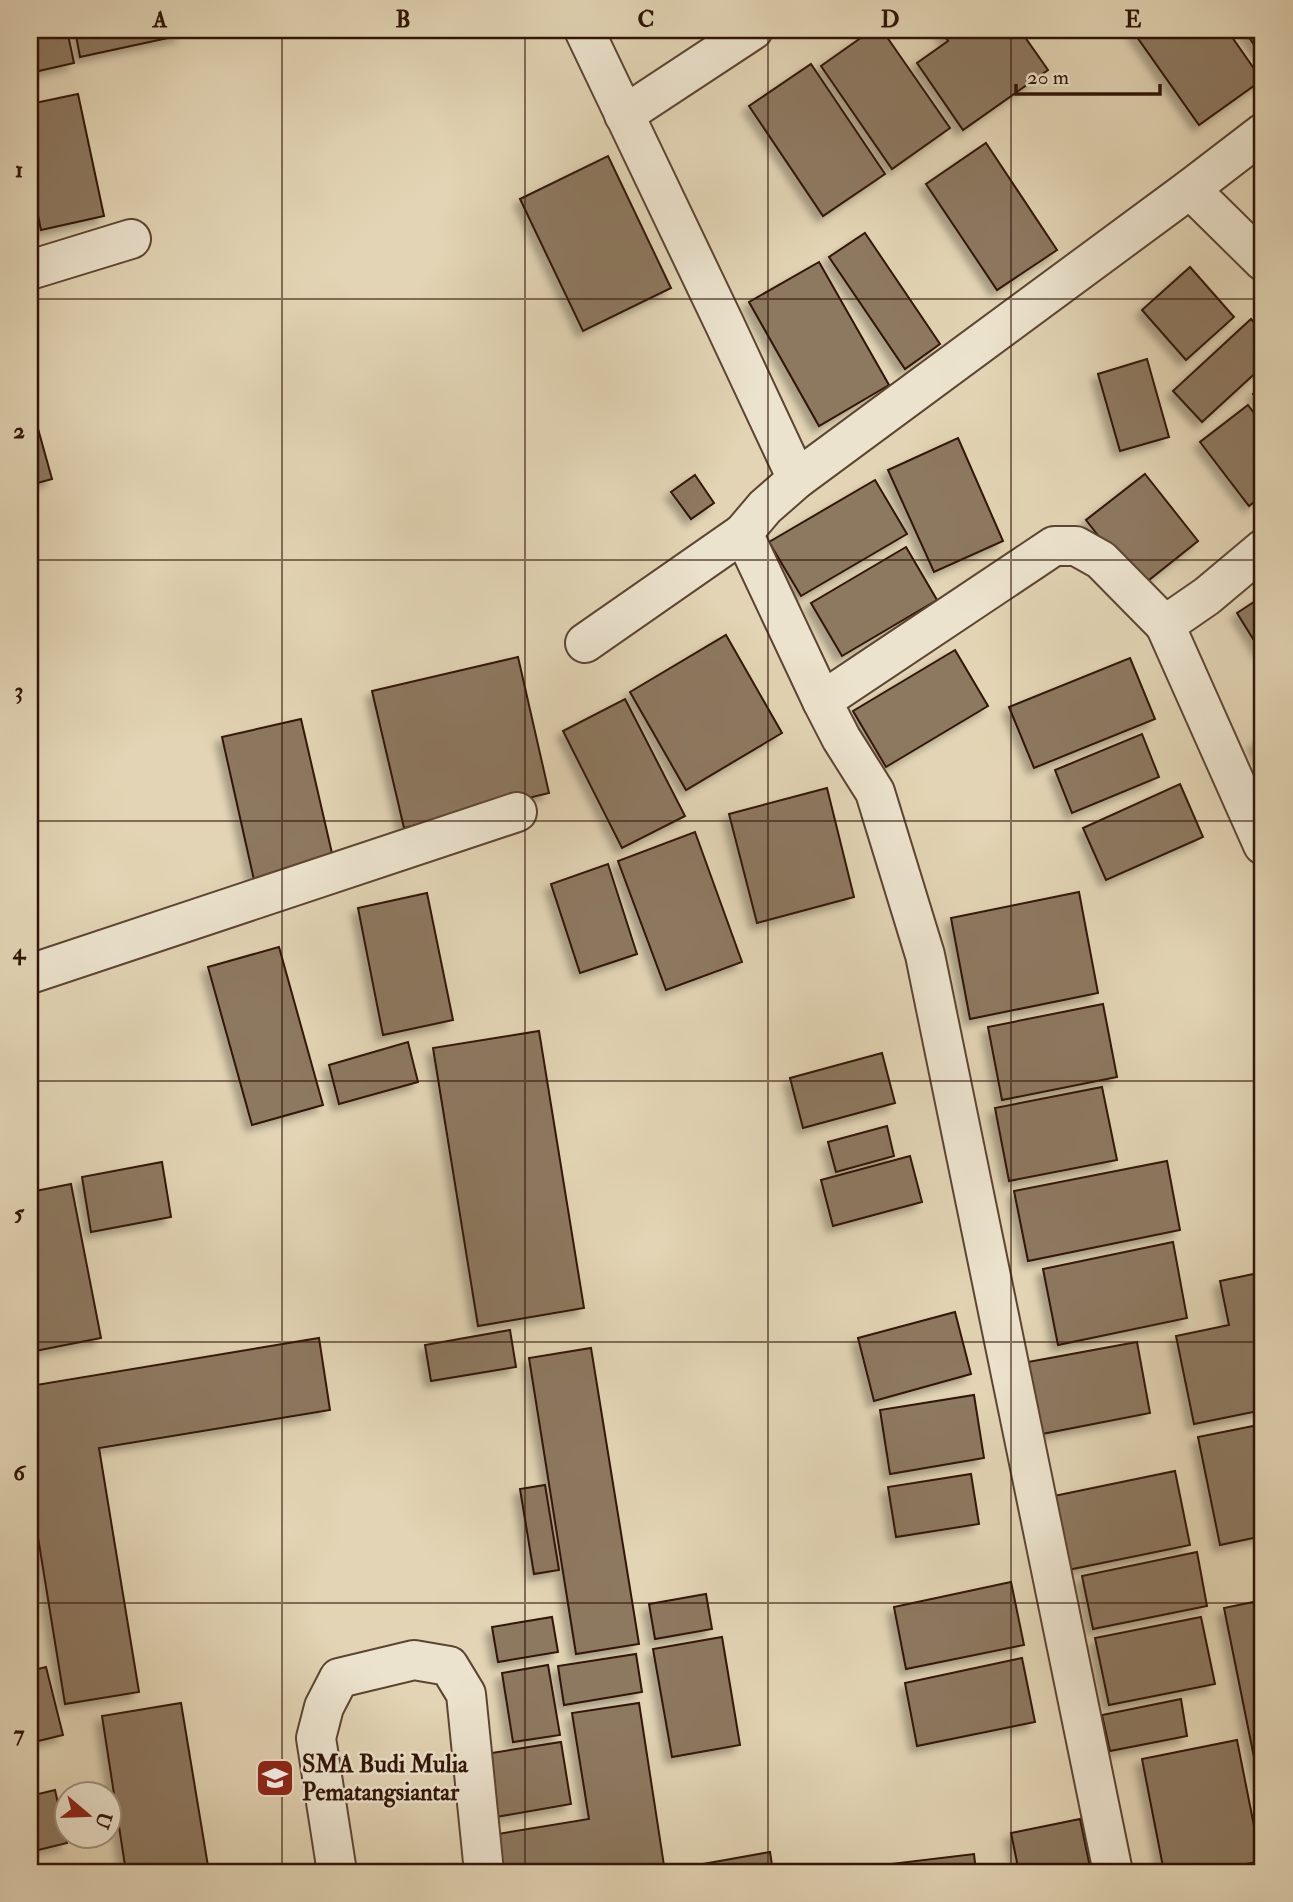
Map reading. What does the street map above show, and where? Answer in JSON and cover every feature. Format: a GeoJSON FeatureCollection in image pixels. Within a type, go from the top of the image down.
{"type":"FeatureCollection","features":[{"type":"Feature","properties":{"kind":"street"},"geometry":{"type":"LineString","coordinates":[[584,30],[797,479]]}},
{"type":"Feature","properties":{"kind":"street"},"geometry":{"type":"LineString","coordinates":[[624,115],[753,30]]}},
{"type":"Feature","properties":{"kind":"street"},"geometry":{"type":"LineString","coordinates":[[585,643],[743,533],[765,507],[797,479],[1263,133]]}},
{"type":"Feature","properties":{"kind":"street"},"geometry":{"type":"LineString","coordinates":[[1190,189],[1263,261]]}},
{"type":"Feature","properties":{"kind":"street"},"geometry":{"type":"LineString","coordinates":[[30,270],[131,239]]}},
{"type":"Feature","properties":{"kind":"street"},"geometry":{"type":"LineString","coordinates":[[743,533],[822,701],[875,792],[925,955],[1113,1872]]}},
{"type":"Feature","properties":{"kind":"street"},"geometry":{"type":"LineString","coordinates":[[822,701],[1054,546],[1076,546],[1101,560],[1164,625],[1263,845]]}},
{"type":"Feature","properties":{"kind":"street"},"geometry":{"type":"LineString","coordinates":[[1164,625],[1207,596],[1263,549]]}},
{"type":"Feature","properties":{"kind":"street"},"geometry":{"type":"LineString","coordinates":[[30,974],[517,812]]}},
{"type":"Feature","properties":{"kind":"street"},"geometry":{"type":"LineString","coordinates":[[337,1872],[316,1738],[324,1707],[340,1678],[414,1660],[449,1666],[466,1694],[484,1872]]}},
{"type":"Feature","properties":{"kind":"building"},"geometry":{"type":"Polygon","coordinates":[[[30,30],[67,30],[74,63],[30,73],[30,30]]]}},
{"type":"Feature","properties":{"kind":"building"},"geometry":{"type":"Polygon","coordinates":[[[75,30],[181,30],[182,35],[80,57],[75,30]]]}},
{"type":"Feature","properties":{"kind":"building"},"geometry":{"type":"Polygon","coordinates":[[[872,30],[882,30],[950,128],[892,169],[821,66],[872,30]]]}},
{"type":"Feature","properties":{"kind":"building"},"geometry":{"type":"Polygon","coordinates":[[[940,30],[1020,30],[1048,70],[963,130],[917,63],[948,41],[940,30]]]}},
{"type":"Feature","properties":{"kind":"building"},"geometry":{"type":"Polygon","coordinates":[[[1132,30],[1227,30],[1262,80],[1199,125],[1132,30]]]}},
{"type":"Feature","properties":{"kind":"building"},"geometry":{"type":"Polygon","coordinates":[[[1244,30],[1263,30],[1263,58],[1244,30]]]}},
{"type":"Feature","properties":{"kind":"building"},"geometry":{"type":"Polygon","coordinates":[[[811,64],[885,174],[823,216],[749,106],[811,64]]]}},
{"type":"Feature","properties":{"kind":"building"},"geometry":{"type":"Polygon","coordinates":[[[78,94],[104,216],[41,230],[30,176],[30,104],[78,94]]]}},
{"type":"Feature","properties":{"kind":"building"},"geometry":{"type":"Polygon","coordinates":[[[986,143],[1057,250],[997,290],[926,184],[986,143]]]}},
{"type":"Feature","properties":{"kind":"building"},"geometry":{"type":"Polygon","coordinates":[[[608,156],[671,288],[583,331],[520,199],[608,156]]]}},
{"type":"Feature","properties":{"kind":"building"},"geometry":{"type":"Polygon","coordinates":[[[865,233],[940,344],[905,369],[829,257],[865,233]]]}},
{"type":"Feature","properties":{"kind":"building"},"geometry":{"type":"Polygon","coordinates":[[[819,262],[889,385],[819,426],[749,302],[819,262]]]}},
{"type":"Feature","properties":{"kind":"building"},"geometry":{"type":"Polygon","coordinates":[[[1190,267],[1234,317],[1186,360],[1142,310],[1190,267]]]}},
{"type":"Feature","properties":{"kind":"building"},"geometry":{"type":"Polygon","coordinates":[[[1251,319],[1263,332],[1263,366],[1202,422],[1173,391],[1251,319]]]}},
{"type":"Feature","properties":{"kind":"building"},"geometry":{"type":"Polygon","coordinates":[[[1147,359],[1169,437],[1120,451],[1098,374],[1147,359]]]}},
{"type":"Feature","properties":{"kind":"building"},"geometry":{"type":"Polygon","coordinates":[[[1263,386],[1263,407],[1253,394],[1263,386]]]}},
{"type":"Feature","properties":{"kind":"building"},"geometry":{"type":"Polygon","coordinates":[[[30,400],[52,479],[30,485],[30,400]]]}},
{"type":"Feature","properties":{"kind":"building"},"geometry":{"type":"Polygon","coordinates":[[[1248,405],[1263,425],[1263,495],[1249,506],[1200,442],[1248,405]]]}},
{"type":"Feature","properties":{"kind":"building"},"geometry":{"type":"Polygon","coordinates":[[[958,438],[1003,541],[934,572],[888,470],[958,438]]]}},
{"type":"Feature","properties":{"kind":"building"},"geometry":{"type":"Polygon","coordinates":[[[1145,474],[1198,541],[1139,588],[1086,520],[1145,474]]]}},
{"type":"Feature","properties":{"kind":"building"},"geometry":{"type":"Polygon","coordinates":[[[695,475],[714,503],[691,519],[671,492],[695,475]]]}},
{"type":"Feature","properties":{"kind":"building"},"geometry":{"type":"Polygon","coordinates":[[[875,480],[907,534],[801,596],[769,542],[875,480]]]}},
{"type":"Feature","properties":{"kind":"building"},"geometry":{"type":"Polygon","coordinates":[[[906,547],[937,600],[842,656],[811,603],[906,547]]]}},
{"type":"Feature","properties":{"kind":"building"},"geometry":{"type":"Polygon","coordinates":[[[1263,596],[1263,655],[1237,613],[1263,596]]]}},
{"type":"Feature","properties":{"kind":"building"},"geometry":{"type":"Polygon","coordinates":[[[726,635],[782,733],[686,790],[630,692],[726,635]]]}},
{"type":"Feature","properties":{"kind":"building"},"geometry":{"type":"Polygon","coordinates":[[[955,650],[988,706],[886,767],[853,711],[955,650]]]}},
{"type":"Feature","properties":{"kind":"building"},"geometry":{"type":"Polygon","coordinates":[[[518,657],[549,793],[404,828],[372,691],[518,657]]]}},
{"type":"Feature","properties":{"kind":"building"},"geometry":{"type":"Polygon","coordinates":[[[1130,658],[1155,719],[1034,768],[1009,707],[1130,658]]]}},
{"type":"Feature","properties":{"kind":"building"},"geometry":{"type":"Polygon","coordinates":[[[625,699],[685,816],[622,848],[563,731],[625,699]]]}},
{"type":"Feature","properties":{"kind":"building"},"geometry":{"type":"Polygon","coordinates":[[[301,719],[334,862],[254,880],[222,737],[301,719]]]}},
{"type":"Feature","properties":{"kind":"building"},"geometry":{"type":"Polygon","coordinates":[[[1142,734],[1159,777],[1072,813],[1055,770],[1142,734]]]}},
{"type":"Feature","properties":{"kind":"building"},"geometry":{"type":"Polygon","coordinates":[[[1263,738],[1263,761],[1254,743],[1263,738]]]}},
{"type":"Feature","properties":{"kind":"building"},"geometry":{"type":"Polygon","coordinates":[[[1180,784],[1203,837],[1106,880],[1083,828],[1180,784]]]}},
{"type":"Feature","properties":{"kind":"building"},"geometry":{"type":"Polygon","coordinates":[[[827,788],[854,897],[757,923],[729,814],[827,788]]]}},
{"type":"Feature","properties":{"kind":"building"},"geometry":{"type":"Polygon","coordinates":[[[695,832],[742,962],[666,990],[618,861],[695,832]]]}},
{"type":"Feature","properties":{"kind":"building"},"geometry":{"type":"Polygon","coordinates":[[[608,864],[637,954],[580,973],[551,884],[608,864]]]}},
{"type":"Feature","properties":{"kind":"building"},"geometry":{"type":"Polygon","coordinates":[[[1079,892],[1098,993],[970,1019],[951,918],[1079,892]]]}},
{"type":"Feature","properties":{"kind":"building"},"geometry":{"type":"Polygon","coordinates":[[[427,893],[453,1020],[383,1035],[358,908],[427,893]]]}},
{"type":"Feature","properties":{"kind":"building"},"geometry":{"type":"Polygon","coordinates":[[[279,947],[323,1105],[252,1125],[208,967],[279,947]]]}},
{"type":"Feature","properties":{"kind":"building"},"geometry":{"type":"Polygon","coordinates":[[[1103,1004],[1117,1077],[1002,1100],[988,1027],[1103,1004]]]}},
{"type":"Feature","properties":{"kind":"building"},"geometry":{"type":"Polygon","coordinates":[[[539,1031],[584,1308],[478,1326],[433,1048],[539,1031]]]}},
{"type":"Feature","properties":{"kind":"building"},"geometry":{"type":"Polygon","coordinates":[[[408,1042],[418,1082],[339,1104],[329,1065],[408,1042]]]}},
{"type":"Feature","properties":{"kind":"building"},"geometry":{"type":"Polygon","coordinates":[[[882,1053],[895,1103],[803,1128],[790,1078],[882,1053]]]}},
{"type":"Feature","properties":{"kind":"building"},"geometry":{"type":"Polygon","coordinates":[[[1102,1087],[1117,1160],[1009,1181],[995,1108],[1102,1087]]]}},
{"type":"Feature","properties":{"kind":"building"},"geometry":{"type":"Polygon","coordinates":[[[887,1126],[894,1156],[836,1172],[828,1142],[887,1126]]]}},
{"type":"Feature","properties":{"kind":"building"},"geometry":{"type":"Polygon","coordinates":[[[910,1156],[922,1202],[833,1226],[821,1180],[910,1156]]]}},
{"type":"Feature","properties":{"kind":"building"},"geometry":{"type":"Polygon","coordinates":[[[1167,1161],[1180,1230],[1028,1261],[1014,1191],[1167,1161]]]}},
{"type":"Feature","properties":{"kind":"building"},"geometry":{"type":"Polygon","coordinates":[[[162,1162],[171,1217],[91,1232],[82,1177],[162,1162]]]}},
{"type":"Feature","properties":{"kind":"building"},"geometry":{"type":"Polygon","coordinates":[[[71,1184],[101,1338],[30,1352],[30,1192],[71,1184]]]}},
{"type":"Feature","properties":{"kind":"building"},"geometry":{"type":"Polygon","coordinates":[[[1173,1242],[1187,1318],[1058,1345],[1043,1269],[1173,1242]]]}},
{"type":"Feature","properties":{"kind":"building"},"geometry":{"type":"Polygon","coordinates":[[[1263,1272],[1263,1410],[1194,1424],[1176,1336],[1229,1325],[1220,1281],[1263,1272]]]}},
{"type":"Feature","properties":{"kind":"building"},"geometry":{"type":"Polygon","coordinates":[[[955,1312],[971,1374],[874,1401],[858,1338],[955,1312]]]}},
{"type":"Feature","properties":{"kind":"building"},"geometry":{"type":"Polygon","coordinates":[[[510,1330],[516,1367],[431,1381],[425,1345],[510,1330]]]}},
{"type":"Feature","properties":{"kind":"building"},"geometry":{"type":"Polygon","coordinates":[[[319,1338],[330,1410],[99,1448],[139,1692],[65,1704],[30,1488],[30,1386],[319,1338]]]}},
{"type":"Feature","properties":{"kind":"building"},"geometry":{"type":"Polygon","coordinates":[[[1137,1342],[1150,1413],[1042,1434],[1028,1362],[1137,1342]]]}},
{"type":"Feature","properties":{"kind":"building"},"geometry":{"type":"Polygon","coordinates":[[[591,1348],[639,1644],[576,1654],[529,1358],[591,1348]]]}},
{"type":"Feature","properties":{"kind":"building"},"geometry":{"type":"Polygon","coordinates":[[[974,1395],[984,1458],[890,1474],[880,1410],[974,1395]]]}},
{"type":"Feature","properties":{"kind":"building"},"geometry":{"type":"Polygon","coordinates":[[[1263,1424],[1263,1536],[1220,1545],[1198,1437],[1263,1424]]]}},
{"type":"Feature","properties":{"kind":"building"},"geometry":{"type":"Polygon","coordinates":[[[1175,1471],[1190,1545],[1063,1571],[1049,1497],[1175,1471]]]}},
{"type":"Feature","properties":{"kind":"building"},"geometry":{"type":"Polygon","coordinates":[[[971,1474],[979,1524],[896,1537],[888,1487],[971,1474]]]}},
{"type":"Feature","properties":{"kind":"building"},"geometry":{"type":"Polygon","coordinates":[[[545,1485],[559,1570],[534,1574],[520,1489],[545,1485]]]}},
{"type":"Feature","properties":{"kind":"building"},"geometry":{"type":"Polygon","coordinates":[[[1197,1552],[1207,1606],[1093,1629],[1082,1576],[1197,1552]]]}},
{"type":"Feature","properties":{"kind":"building"},"geometry":{"type":"Polygon","coordinates":[[[1011,1582],[1024,1645],[906,1669],[894,1607],[1011,1582]]]}},
{"type":"Feature","properties":{"kind":"building"},"geometry":{"type":"Polygon","coordinates":[[[706,1594],[712,1629],[655,1639],[649,1604],[706,1594]]]}},
{"type":"Feature","properties":{"kind":"building"},"geometry":{"type":"Polygon","coordinates":[[[1263,1600],[1263,1802],[1224,1608],[1263,1600]]]}},
{"type":"Feature","properties":{"kind":"building"},"geometry":{"type":"Polygon","coordinates":[[[552,1617],[558,1652],[498,1662],[492,1627],[552,1617]]]}},
{"type":"Feature","properties":{"kind":"building"},"geometry":{"type":"Polygon","coordinates":[[[1201,1617],[1215,1684],[1109,1705],[1095,1638],[1201,1617]]]}},
{"type":"Feature","properties":{"kind":"building"},"geometry":{"type":"Polygon","coordinates":[[[722,1637],[740,1745],[672,1757],[653,1649],[722,1637]]]}},
{"type":"Feature","properties":{"kind":"building"},"geometry":{"type":"Polygon","coordinates":[[[636,1654],[642,1692],[564,1705],[558,1666],[636,1654]]]}},
{"type":"Feature","properties":{"kind":"building"},"geometry":{"type":"Polygon","coordinates":[[[1022,1658],[1035,1722],[917,1746],[905,1683],[1022,1658]]]}},
{"type":"Feature","properties":{"kind":"building"},"geometry":{"type":"Polygon","coordinates":[[[548,1665],[560,1735],[513,1742],[502,1673],[548,1665]]]}},
{"type":"Feature","properties":{"kind":"building"},"geometry":{"type":"Polygon","coordinates":[[[46,1667],[63,1735],[30,1743],[30,1671],[46,1667]]]}},
{"type":"Feature","properties":{"kind":"building"},"geometry":{"type":"Polygon","coordinates":[[[1181,1699],[1187,1736],[1110,1751],[1102,1715],[1181,1699]]]}},
{"type":"Feature","properties":{"kind":"building"},"geometry":{"type":"Polygon","coordinates":[[[181,1703],[209,1872],[126,1872],[122,1846],[122,1780],[112,1780],[102,1716],[181,1703]]]}},
{"type":"Feature","properties":{"kind":"building"},"geometry":{"type":"Polygon","coordinates":[[[639,1703],[665,1872],[498,1872],[492,1835],[589,1819],[572,1713],[639,1703]]]}},
{"type":"Feature","properties":{"kind":"building"},"geometry":{"type":"Polygon","coordinates":[[[1237,1740],[1261,1861],[1207,1872],[1164,1872],[1142,1759],[1237,1740]]]}},
{"type":"Feature","properties":{"kind":"building"},"geometry":{"type":"Polygon","coordinates":[[[561,1742],[571,1804],[490,1818],[479,1755],[561,1742]]]}},
{"type":"Feature","properties":{"kind":"building"},"geometry":{"type":"Polygon","coordinates":[[[52,1791],[52,1847],[30,1852],[30,1796],[52,1791]]]}},
{"type":"Feature","properties":{"kind":"building"},"geometry":{"type":"Polygon","coordinates":[[[1080,1819],[1091,1872],[1019,1872],[1011,1833],[1080,1819]]]}},
{"type":"Feature","properties":{"kind":"building"},"geometry":{"type":"Polygon","coordinates":[[[770,1852],[773,1872],[687,1872],[686,1867],[770,1852]]]}},
{"type":"Feature","properties":{"kind":"building"},"geometry":{"type":"Polygon","coordinates":[[[974,1854],[976,1872],[883,1872],[882,1865],[974,1854]]]}},
{"type":"Feature","properties":{"kind":"place","name":"SMA Budi Mulia Pematangsiantar"},"geometry":{"type":"Point","coordinates":[275,1778]}}]}
